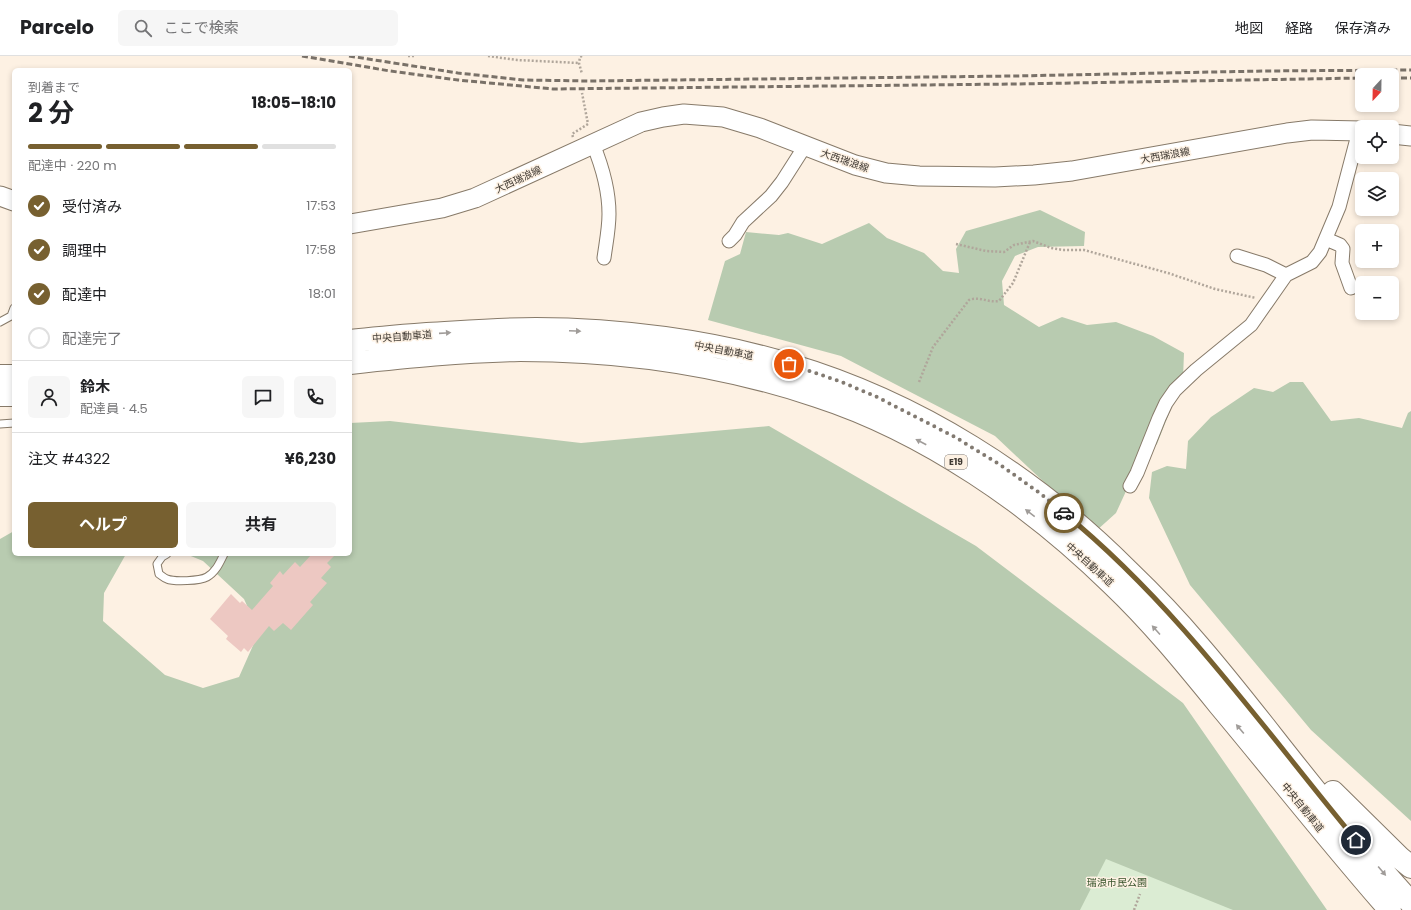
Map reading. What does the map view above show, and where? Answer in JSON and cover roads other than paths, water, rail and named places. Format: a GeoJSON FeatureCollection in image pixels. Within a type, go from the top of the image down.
{"type":"FeatureCollection","features":[{"type":"Feature","properties":{"kind":"highway","name":"中央自動車道"},"geometry":{"type":"LineString","coordinates":[[352,341],[458,332],[536,329],[601,332],[659,338],[739,352],[789,364],[839,381],[887,402],[955,437],[999,464],[1041,494],[1078,524],[1126,569],[1197,644],[1327,805],[1411,903]]}},
{"type":"Feature","properties":{"kind":"highway","name":"中央自動車道"},"geometry":{"type":"LineString","coordinates":[[352,363],[460,352],[534,351],[577,351],[674,361],[748,375],[819,396],[880,421],[938,451],[988,482],[1028,511],[1064,540],[1111,583],[1181,658],[1390,910]]}},
{"type":"Feature","properties":{"kind":"highway"},"geometry":{"type":"LineString","coordinates":[[0,376],[12,376]]}},
{"type":"Feature","properties":{"kind":"highway"},"geometry":{"type":"LineString","coordinates":[[0,395],[12,394]]}},
{"type":"Feature","properties":{"kind":"highway"},"geometry":{"type":"LineString","coordinates":[[1197,644],[1262,711],[1337,796],[1411,867]]}},
{"type":"Feature","properties":{"kind":"highway"},"geometry":{"type":"LineString","coordinates":[[1256,748],[1278,788],[1345,875],[1376,910]]}},
{"type":"Feature","properties":{"kind":"main road","name":"大西瑞浪線"},"geometry":{"type":"LineString","coordinates":[[352,224],[442,208],[475,198],[641,122],[684,114],[723,117],[760,128],[855,165],[886,173],[919,176],[995,177],[1034,175],[1072,171],[1287,133],[1312,130],[1355,131]]}},
{"type":"Feature","properties":{"kind":"main road"},"geometry":{"type":"LineString","coordinates":[[1399,135],[1411,136]]}},
{"type":"Feature","properties":{"kind":"main road"},"geometry":{"type":"LineString","coordinates":[[0,196],[12,199]]}},
{"type":"Feature","properties":{"kind":"street"},"geometry":{"type":"LineString","coordinates":[[729,241],[735,235],[743,222],[771,196],[782,182],[805,146]]}},
{"type":"Feature","properties":{"kind":"street"},"geometry":{"type":"LineString","coordinates":[[585,148],[597,155],[608,195],[608,227],[604,258]]}},
{"type":"Feature","properties":{"kind":"street"},"geometry":{"type":"LineString","coordinates":[[1130,486],[1137,473],[1166,403],[1176,390],[1196,370],[1251,325],[1286,275],[1312,262],[1320,252],[1339,207],[1355,152]]}},
{"type":"Feature","properties":{"kind":"street"},"geometry":{"type":"LineString","coordinates":[[1326,239],[1340,245],[1343,249],[1342,263],[1351,288]]}},
{"type":"Feature","properties":{"kind":"street"},"geometry":{"type":"LineString","coordinates":[[1237,256],[1266,265],[1286,275]]}},
{"type":"Feature","properties":{"kind":"lane"},"geometry":{"type":"LineString","coordinates":[[0,322],[11,316],[12,313]]}},
{"type":"Feature","properties":{"kind":"lane"},"geometry":{"type":"LineString","coordinates":[[0,424],[12,423]]}},
{"type":"Feature","properties":{"kind":"lane"},"geometry":{"type":"LineString","coordinates":[[164,556],[157,564],[159,574],[167,579],[183,580],[196,580],[207,577],[217,568],[223,556]]}},
{"type":"Feature","properties":{"kind":"railway"},"geometry":{"type":"LineString","coordinates":[[302,56],[390,71],[458,80],[553,89],[1014,84],[1355,78]]}},
{"type":"Feature","properties":{"kind":"railway"},"geometry":{"type":"LineString","coordinates":[[349,56],[458,73],[523,80],[588,81],[1411,70]]}},
{"type":"Feature","properties":{"kind":"railway"},"geometry":{"type":"LineString","coordinates":[[1399,78],[1411,78]]}},
{"type":"Feature","properties":{"kind":"park label","name":"瑞浪市民公園"},"geometry":{"type":"Point","coordinates":[1117,882]}}]}
